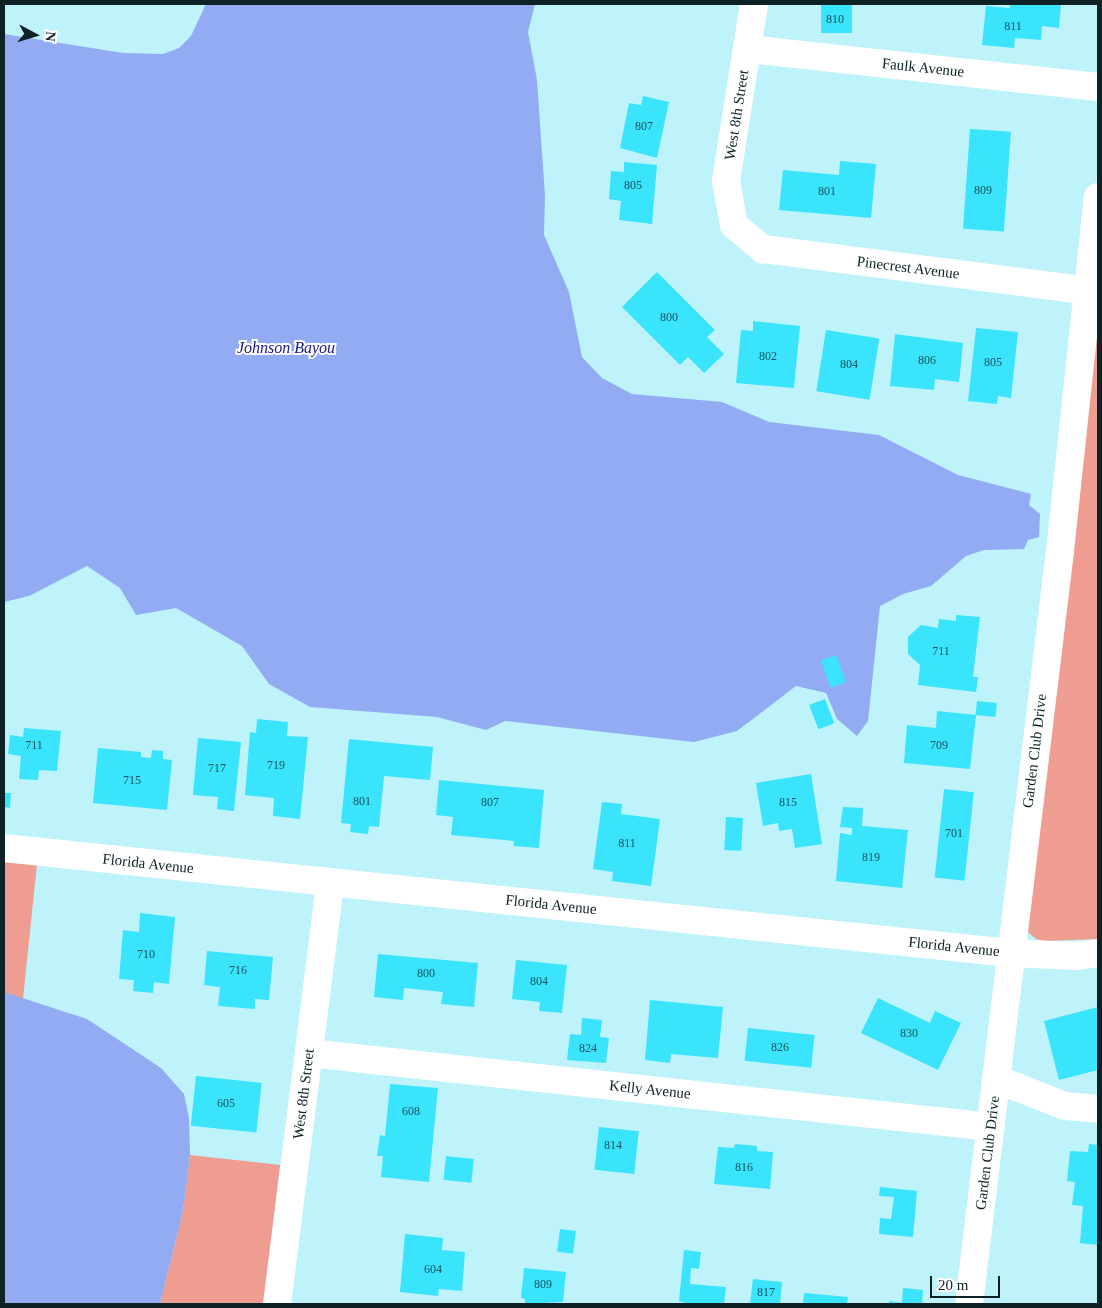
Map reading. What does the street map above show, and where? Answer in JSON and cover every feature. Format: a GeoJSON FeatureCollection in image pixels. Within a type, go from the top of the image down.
{"type":"FeatureCollection","features":[{"type":"Feature","properties":{"kind":"street","name":"West 8th Street"},"geometry":{"type":"LineString","coordinates":[[734,226],[726,181],[754,4]]}},
{"type":"Feature","properties":{"kind":"street","name":"Faulk Avenue"},"geometry":{"type":"LineString","coordinates":[[748,49],[1098,86]]}},
{"type":"Feature","properties":{"kind":"street","name":"Garden Club Drive"},"geometry":{"type":"LineString","coordinates":[[969,1304],[1089,291],[1098,197]]}},
{"type":"Feature","properties":{"kind":"street","name":"Pinecrest Avenue"},"geometry":{"type":"LineString","coordinates":[[734,226],[763,249],[1089,291]]}},
{"type":"Feature","properties":{"kind":"street","name":"Florida Avenue"},"geometry":{"type":"LineString","coordinates":[[4,848],[1010,953],[1098,953]]}},
{"type":"Feature","properties":{"kind":"street","name":"West 8th Street"},"geometry":{"type":"LineString","coordinates":[[278,1304],[330,883]]}},
{"type":"Feature","properties":{"kind":"street","name":"Kelly Avenue"},"geometry":{"type":"LineString","coordinates":[[309,1053],[991,1127]]}},
{"type":"Feature","properties":{"kind":"street"},"geometry":{"type":"LineString","coordinates":[[996,1079],[1065,1106],[1098,1109]]}},
{"type":"Feature","properties":{"kind":"shaded area"},"geometry":{"type":"Polygon","coordinates":[[[1098,266],[1098,939],[1045,941],[1036,939],[1027,931],[1098,266]]]}},
{"type":"Feature","properties":{"kind":"shaded area"},"geometry":{"type":"Polygon","coordinates":[[[4,860],[37,864],[23,999],[4,992],[4,860]]]}},
{"type":"Feature","properties":{"kind":"shaded area"},"geometry":{"type":"Polygon","coordinates":[[[190,1155],[280,1165],[264,1304],[160,1304],[183,1211],[190,1155]]]}},
{"type":"Feature","properties":{"kind":"water","name":"Johnson Bayou"},"geometry":{"type":"Polygon","coordinates":[[[206,4],[535,4],[528,32],[537,80],[545,196],[544,235],[569,292],[582,357],[602,378],[632,394],[722,402],[769,422],[879,435],[958,475],[1031,494],[1029,505],[1040,514],[1039,537],[1028,540],[1024,549],[984,550],[966,556],[931,586],[903,594],[880,606],[868,721],[857,736],[837,719],[826,693],[796,686],[737,731],[694,742],[505,721],[486,730],[437,717],[310,707],[269,684],[242,646],[176,608],[136,615],[120,588],[87,566],[29,596],[4,602],[4,34],[123,53],[163,54],[179,48],[191,36],[206,4]]]}},
{"type":"Feature","properties":{"kind":"water"},"geometry":{"type":"Polygon","coordinates":[[[4,992],[87,1019],[161,1068],[184,1094],[189,1118],[190,1155],[183,1211],[160,1304],[4,1304],[4,992]]]}},
{"type":"Feature","properties":{"kind":"building"},"geometry":{"type":"Polygon","coordinates":[[[821,4],[852,4],[852,33],[821,33],[821,4]]]}},
{"type":"Feature","properties":{"kind":"building"},"geometry":{"type":"Polygon","coordinates":[[[1010,4],[1061,4],[1059,28],[1042,26],[1041,40],[1015,38],[1014,48],[982,45],[986,6],[1010,8],[1010,4]]]}},
{"type":"Feature","properties":{"kind":"building"},"geometry":{"type":"Polygon","coordinates":[[[643,96],[669,102],[657,158],[620,148],[629,103],[641,105],[643,96]]]}},
{"type":"Feature","properties":{"kind":"building"},"geometry":{"type":"Polygon","coordinates":[[[970,129],[1011,132],[1004,232],[963,229],[970,129]]]}},
{"type":"Feature","properties":{"kind":"building"},"geometry":{"type":"Polygon","coordinates":[[[840,161],[876,164],[871,218],[779,210],[783,170],[839,175],[840,161]]]}},
{"type":"Feature","properties":{"kind":"building"},"geometry":{"type":"Polygon","coordinates":[[[624,162],[657,165],[652,224],[619,220],[621,201],[609,199],[611,171],[624,172],[624,162]]]}},
{"type":"Feature","properties":{"kind":"building"},"geometry":{"type":"Polygon","coordinates":[[[657,272],[715,330],[707,337],[724,354],[704,373],[688,357],[680,365],[622,307],[657,272]]]}},
{"type":"Feature","properties":{"kind":"building"},"geometry":{"type":"Polygon","coordinates":[[[753,321],[800,326],[794,388],[736,383],[741,330],[753,331],[753,321]]]}},
{"type":"Feature","properties":{"kind":"building"},"geometry":{"type":"Polygon","coordinates":[[[976,328],[1018,332],[1011,398],[998,396],[997,404],[968,401],[976,328]]]}},
{"type":"Feature","properties":{"kind":"building"},"geometry":{"type":"Polygon","coordinates":[[[826,330],[879,338],[870,400],[816,391],[826,330]]]}},
{"type":"Feature","properties":{"kind":"building"},"geometry":{"type":"Polygon","coordinates":[[[895,334],[963,343],[959,382],[935,379],[934,390],[890,386],[895,334]]]}},
{"type":"Feature","properties":{"kind":"building"},"geometry":{"type":"Polygon","coordinates":[[[956,615],[980,617],[973,677],[978,677],[976,692],[918,685],[920,665],[908,654],[908,637],[921,625],[938,628],[939,619],[956,621],[956,615]]]}},
{"type":"Feature","properties":{"kind":"building"},"geometry":{"type":"Polygon","coordinates":[[[836,655],[846,682],[831,688],[821,660],[836,655]]]}},
{"type":"Feature","properties":{"kind":"building"},"geometry":{"type":"Polygon","coordinates":[[[825,699],[834,723],[818,729],[809,705],[825,699]]]}},
{"type":"Feature","properties":{"kind":"building"},"geometry":{"type":"Polygon","coordinates":[[[977,701],[997,703],[995,717],[976,715],[977,701]]]}},
{"type":"Feature","properties":{"kind":"building"},"geometry":{"type":"Polygon","coordinates":[[[937,711],[976,715],[970,769],[904,763],[907,725],[936,728],[937,711]]]}},
{"type":"Feature","properties":{"kind":"building"},"geometry":{"type":"Polygon","coordinates":[[[257,719],[288,722],[287,736],[308,737],[300,819],[273,816],[274,798],[245,795],[250,732],[256,733],[257,719]]]}},
{"type":"Feature","properties":{"kind":"building"},"geometry":{"type":"Polygon","coordinates":[[[24,728],[61,731],[57,771],[39,770],[38,780],[19,779],[21,756],[8,754],[10,735],[23,737],[24,728]]]}},
{"type":"Feature","properties":{"kind":"building"},"geometry":{"type":"Polygon","coordinates":[[[198,738],[241,742],[234,811],[217,809],[218,797],[193,795],[198,738]]]}},
{"type":"Feature","properties":{"kind":"building"},"geometry":{"type":"Polygon","coordinates":[[[349,739],[433,747],[430,780],[384,776],[379,827],[369,826],[368,834],[350,832],[351,824],[341,823],[349,739]]]}},
{"type":"Feature","properties":{"kind":"building"},"geometry":{"type":"Polygon","coordinates":[[[98,748],[141,752],[141,757],[151,758],[152,750],[163,751],[163,759],[172,760],[167,810],[93,803],[98,748]]]}},
{"type":"Feature","properties":{"kind":"building"},"geometry":{"type":"Polygon","coordinates":[[[811,774],[822,844],[795,848],[792,829],[779,831],[778,823],[763,826],[756,783],[811,774]]]}},
{"type":"Feature","properties":{"kind":"building"},"geometry":{"type":"Polygon","coordinates":[[[439,780],[544,790],[539,848],[514,846],[514,841],[451,835],[453,817],[436,815],[439,780]]]}},
{"type":"Feature","properties":{"kind":"building"},"geometry":{"type":"Polygon","coordinates":[[[944,789],[974,792],[965,881],[935,878],[944,789]]]}},
{"type":"Feature","properties":{"kind":"building"},"geometry":{"type":"Polygon","coordinates":[[[4,793],[11,793],[10,808],[4,807],[4,793]]]}},
{"type":"Feature","properties":{"kind":"building"},"geometry":{"type":"Polygon","coordinates":[[[602,802],[622,804],[621,814],[660,819],[651,886],[612,881],[613,872],[593,869],[602,802]]]}},
{"type":"Feature","properties":{"kind":"building"},"geometry":{"type":"Polygon","coordinates":[[[843,807],[863,808],[862,826],[908,830],[902,888],[836,881],[840,833],[852,835],[852,828],[840,827],[843,807]]]}},
{"type":"Feature","properties":{"kind":"building"},"geometry":{"type":"Polygon","coordinates":[[[726,817],[743,818],[741,851],[724,850],[726,817]]]}},
{"type":"Feature","properties":{"kind":"building"},"geometry":{"type":"Polygon","coordinates":[[[140,913],[175,917],[169,984],[154,982],[153,993],[133,991],[134,980],[119,979],[123,930],[139,932],[140,913]]]}},
{"type":"Feature","properties":{"kind":"building"},"geometry":{"type":"Polygon","coordinates":[[[207,951],[273,957],[269,1000],[255,999],[255,1009],[218,1006],[220,987],[204,985],[207,951]]]}},
{"type":"Feature","properties":{"kind":"building"},"geometry":{"type":"Polygon","coordinates":[[[378,954],[478,963],[474,1007],[441,1004],[443,992],[404,988],[403,1000],[374,997],[378,954]]]}},
{"type":"Feature","properties":{"kind":"building"},"geometry":{"type":"Polygon","coordinates":[[[516,960],[567,965],[562,1013],[539,1011],[540,1002],[512,999],[516,960]]]}},
{"type":"Feature","properties":{"kind":"building"},"geometry":{"type":"Polygon","coordinates":[[[878,998],[930,1023],[935,1011],[961,1023],[938,1070],[861,1033],[878,998]]]}},
{"type":"Feature","properties":{"kind":"building"},"geometry":{"type":"Polygon","coordinates":[[[650,1000],[723,1007],[718,1058],[671,1054],[670,1063],[645,1060],[650,1000]]]}},
{"type":"Feature","properties":{"kind":"building"},"geometry":{"type":"Polygon","coordinates":[[[1098,1007],[1098,1070],[1059,1080],[1044,1021],[1098,1007]]]}},
{"type":"Feature","properties":{"kind":"building"},"geometry":{"type":"Polygon","coordinates":[[[582,1018],[602,1020],[600,1037],[609,1038],[606,1063],[567,1060],[570,1034],[581,1035],[582,1018]]]}},
{"type":"Feature","properties":{"kind":"building"},"geometry":{"type":"Polygon","coordinates":[[[748,1028],[815,1035],[811,1068],[745,1061],[748,1028]]]}},
{"type":"Feature","properties":{"kind":"building"},"geometry":{"type":"Polygon","coordinates":[[[196,1076],[262,1083],[256,1133],[191,1126],[196,1076]]]}},
{"type":"Feature","properties":{"kind":"building"},"geometry":{"type":"Polygon","coordinates":[[[390,1084],[438,1088],[429,1182],[381,1177],[383,1156],[377,1156],[380,1135],[385,1136],[390,1084]]]}},
{"type":"Feature","properties":{"kind":"building"},"geometry":{"type":"Polygon","coordinates":[[[599,1127],[639,1131],[634,1174],[595,1170],[599,1127]]]}},
{"type":"Feature","properties":{"kind":"building"},"geometry":{"type":"Polygon","coordinates":[[[735,1144],[757,1146],[757,1151],[773,1152],[770,1189],[714,1184],[718,1147],[734,1148],[735,1144]]]}},
{"type":"Feature","properties":{"kind":"building"},"geometry":{"type":"Polygon","coordinates":[[[1089,1144],[1098,1145],[1098,1245],[1080,1243],[1083,1206],[1072,1205],[1075,1182],[1067,1181],[1070,1151],[1088,1152],[1089,1144]]]}},
{"type":"Feature","properties":{"kind":"building"},"geometry":{"type":"Polygon","coordinates":[[[446,1156],[474,1159],[471,1183],[443,1180],[446,1156]]]}},
{"type":"Feature","properties":{"kind":"building"},"geometry":{"type":"Polygon","coordinates":[[[880,1187],[917,1191],[913,1237],[879,1234],[880,1218],[891,1219],[894,1197],[879,1196],[880,1187]]]}},
{"type":"Feature","properties":{"kind":"building"},"geometry":{"type":"Polygon","coordinates":[[[560,1229],[576,1231],[573,1254],[557,1252],[560,1229]]]}},
{"type":"Feature","properties":{"kind":"building"},"geometry":{"type":"Polygon","coordinates":[[[405,1234],[443,1238],[442,1250],[465,1252],[462,1291],[439,1289],[438,1296],[400,1292],[405,1234]]]}},
{"type":"Feature","properties":{"kind":"building"},"geometry":{"type":"Polygon","coordinates":[[[684,1250],[701,1252],[699,1269],[691,1268],[690,1284],[726,1287],[724,1304],[688,1304],[679,1301],[684,1250]]]}},
{"type":"Feature","properties":{"kind":"building"},"geometry":{"type":"Polygon","coordinates":[[[524,1268],[566,1272],[563,1302],[525,1304],[525,1299],[521,1298],[524,1268]]]}},
{"type":"Feature","properties":{"kind":"building"},"geometry":{"type":"Polygon","coordinates":[[[753,1279],[782,1282],[780,1304],[750,1304],[753,1279]]]}},
{"type":"Feature","properties":{"kind":"building"},"geometry":{"type":"Polygon","coordinates":[[[903,1288],[923,1290],[922,1304],[889,1304],[889,1301],[902,1303],[903,1288]]]}},
{"type":"Feature","properties":{"kind":"building"},"geometry":{"type":"Polygon","coordinates":[[[804,1293],[848,1297],[847,1304],[803,1304],[804,1293]]]}}]}
